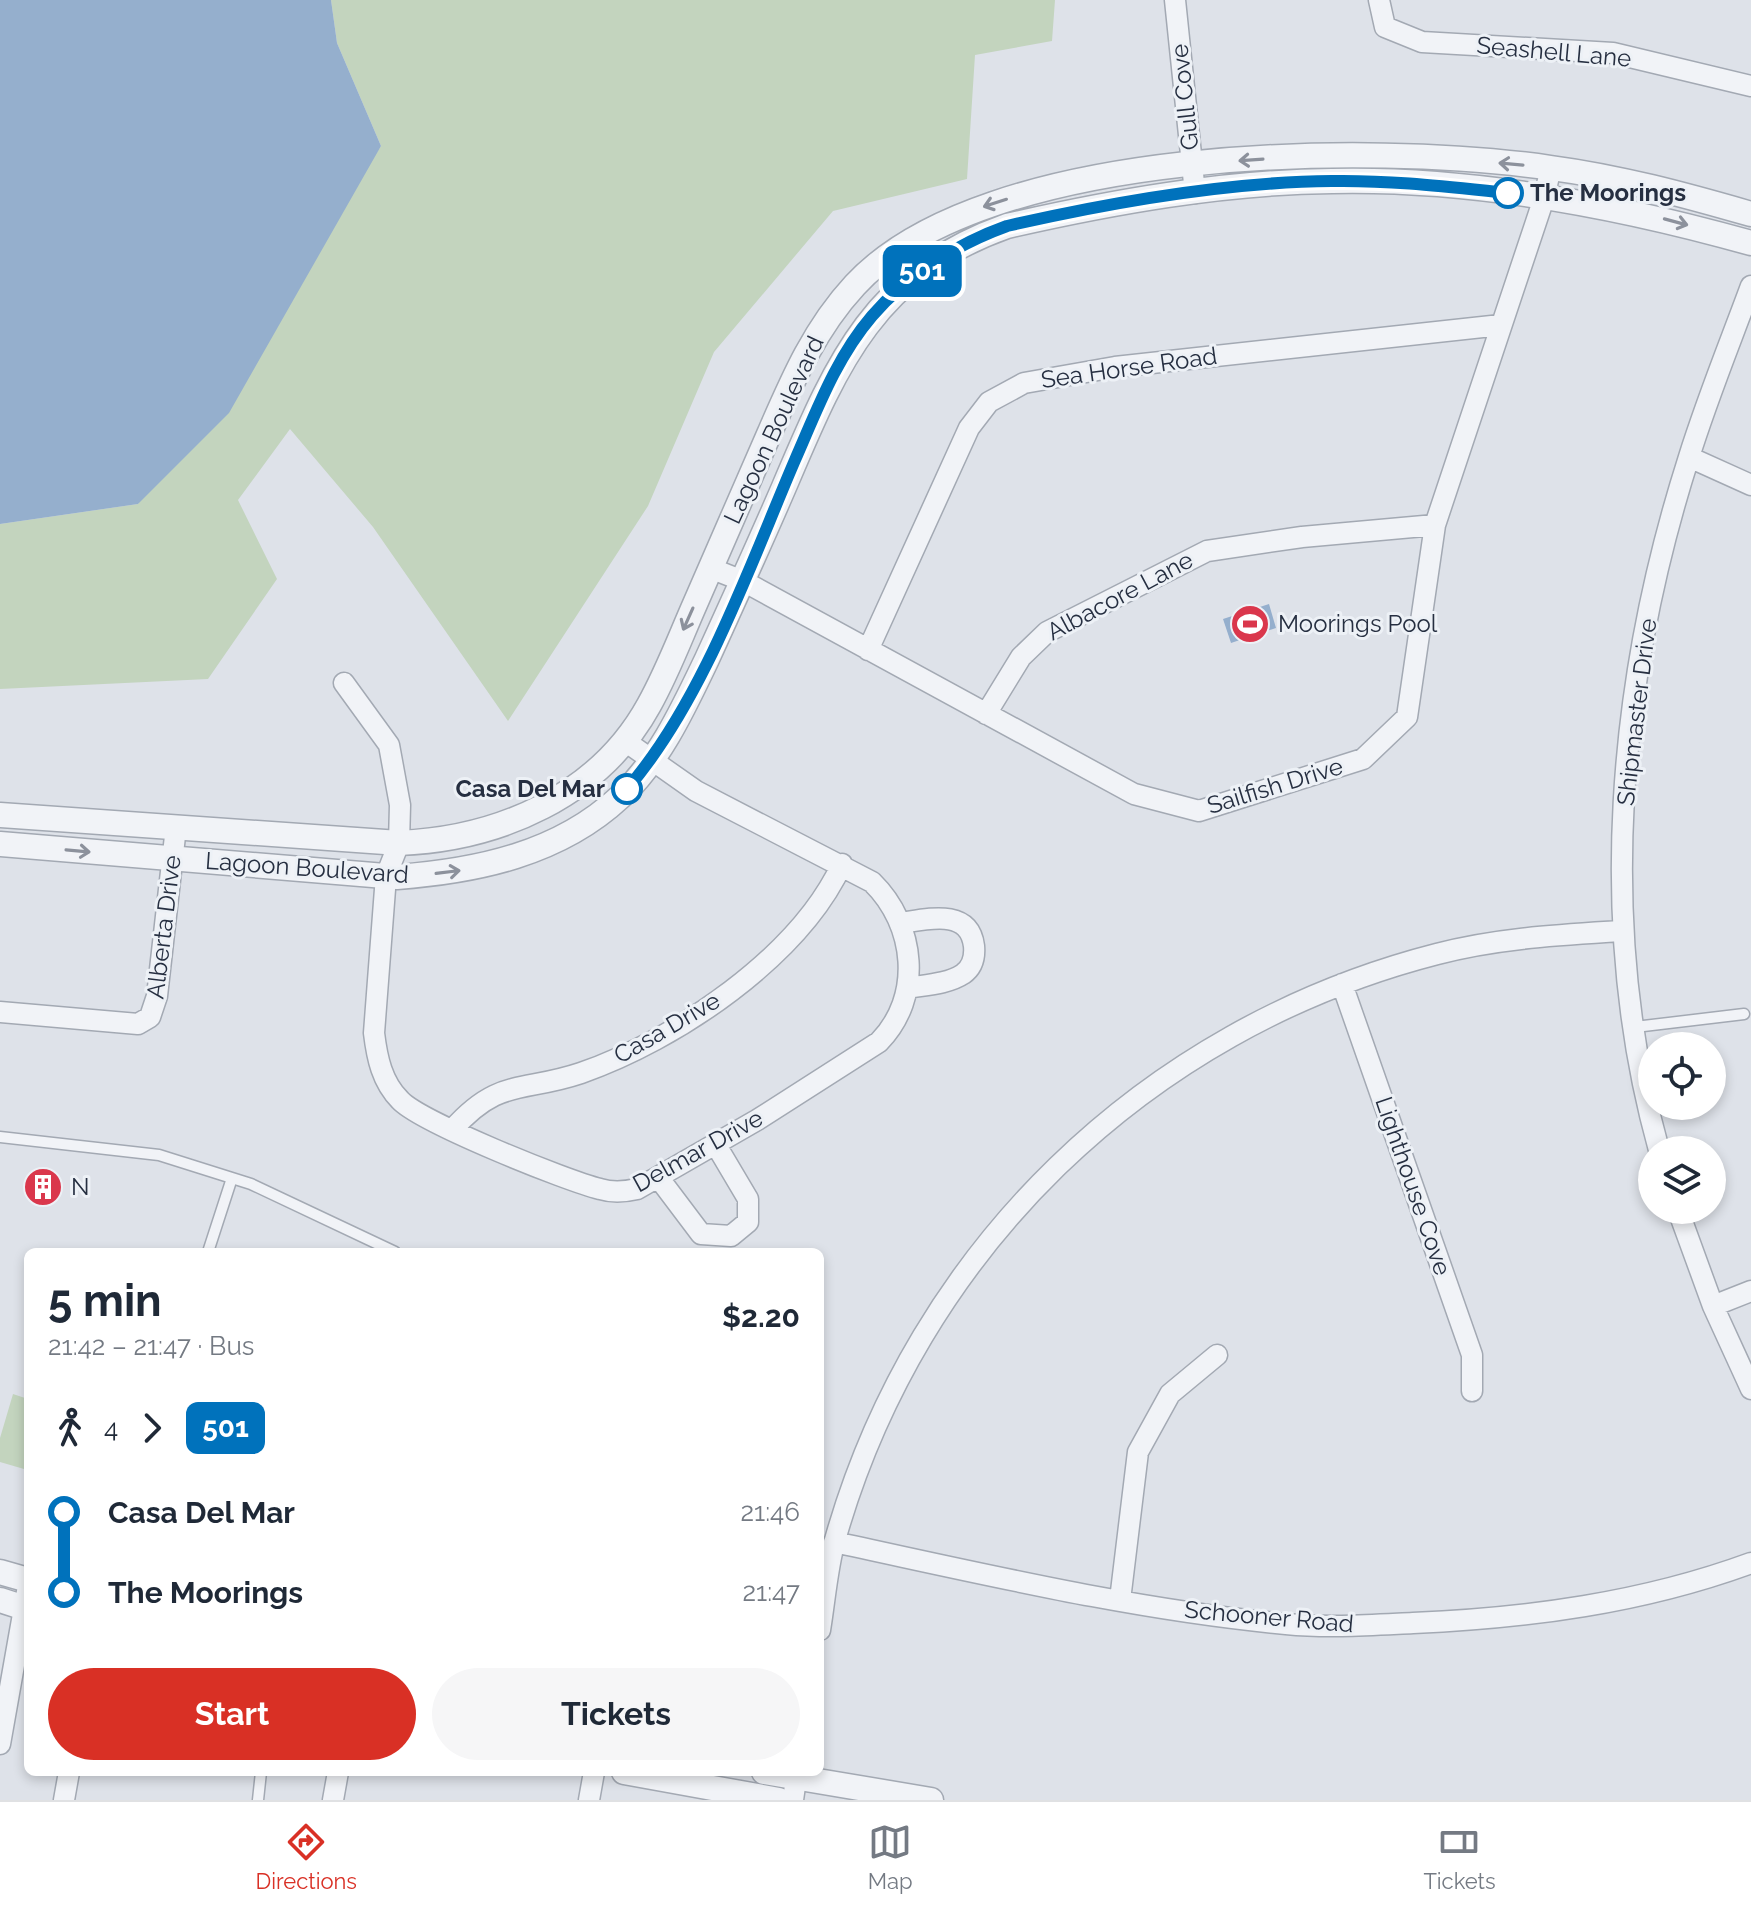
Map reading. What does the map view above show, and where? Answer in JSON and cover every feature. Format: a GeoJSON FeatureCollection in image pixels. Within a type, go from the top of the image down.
{"type":"FeatureCollection","features":[{"type":"Feature","properties":{"kind":"street","name":"Gull Cove"},"geometry":{"type":"LineString","coordinates":[[1175,0],[1195,193]]}},
{"type":"Feature","properties":{"kind":"street","name":"Seashell Lane"},"geometry":{"type":"LineString","coordinates":[[1379,0],[1385,27],[1422,42],[1613,53],[1751,86]]}},
{"type":"Feature","properties":{"kind":"street","name":"Lagoon Boulevard"},"geometry":{"type":"LineString","coordinates":[[0,815],[399,843],[441,841],[532,813],[579,785],[625,741],[660,684],[812,343],[830,314],[891,252],[956,216],[1017,196],[1191,164],[1332,154],[1399,155],[1551,167],[1641,184],[1751,214]]}},
{"type":"Feature","properties":{"kind":"street","name":"Sailfish Drive"},"geometry":{"type":"LineString","coordinates":[[710,568],[743,581],[1134,794],[1199,811],[1363,759],[1407,717],[1435,525],[1544,198],[1551,167]]}},
{"type":"Feature","properties":{"kind":"street","name":"Lagoon Boulevard"},"geometry":{"type":"LineString","coordinates":[[0,844],[386,876],[451,873],[505,862],[569,833],[620,797],[652,760],[685,704],[835,371],[872,316],[896,292],[955,249],[1007,226],[1195,193],[1347,181],[1394,182],[1544,198],[1666,219],[1751,243]]}},
{"type":"Feature","properties":{"kind":"street","name":"Shipmaster Drive"},"geometry":{"type":"LineString","coordinates":[[1656,1136],[1635,1027],[1622,931],[1624,814],[1641,647],[1689,457],[1751,286]]}},
{"type":"Feature","properties":{"kind":"street","name":"Sea Horse Road"},"geometry":{"type":"LineString","coordinates":[[868,650],[969,428],[989,402],[1024,383],[1115,367],[1501,325]]}},
{"type":"Feature","properties":{"kind":"street"},"geometry":{"type":"LineString","coordinates":[[1689,457],[1751,485]]}},
{"type":"Feature","properties":{"kind":"street","name":"Albacore Lane"},"geometry":{"type":"LineString","coordinates":[[986,714],[1021,657],[1047,632],[1207,551],[1302,537],[1435,525]]}},
{"type":"Feature","properties":{"kind":"street","name":"Delmar Drive"},"geometry":{"type":"LineString","coordinates":[[344,683],[389,745],[400,805],[399,843],[386,876],[374,1033],[382,1072],[399,1100],[411,1111],[598,1189],[624,1192],[716,1145],[879,1042],[899,1019],[908,988],[907,952],[901,923],[882,891],[842,864],[696,791],[625,741]]}},
{"type":"Feature","properties":{"kind":"street","name":"Alberta Drive"},"geometry":{"type":"LineString","coordinates":[[0,1012],[138,1024],[150,1017],[157,996],[175,859],[176,827]]}},
{"type":"Feature","properties":{"kind":"street","name":"Casa Drive"},"geometry":{"type":"LineString","coordinates":[[452,1130],[487,1096],[605,1064],[669,1032],[728,993],[803,924],[833,883],[842,864]]}},
{"type":"Feature","properties":{"kind":"street"},"geometry":{"type":"LineString","coordinates":[[901,923],[944,919],[960,921],[969,928],[974,949],[971,966],[960,976],[908,988]]}},
{"type":"Feature","properties":{"kind":"street"},"geometry":{"type":"LineString","coordinates":[[824,1605],[834,1542],[870,1438],[926,1331],[967,1268],[1029,1192],[1094,1131],[1162,1079],[1241,1031],[1342,984],[1471,946],[1537,937],[1622,931]]}},
{"type":"Feature","properties":{"kind":"street","name":"Lighthouse Cove"},"geometry":{"type":"LineString","coordinates":[[1342,984],[1472,1355],[1472,1391]]}},
{"type":"Feature","properties":{"kind":"street"},"geometry":{"type":"LineString","coordinates":[[658,1177],[701,1234],[731,1236],[748,1222],[750,1206],[716,1145]]}},
{"type":"Feature","properties":{"kind":"street"},"geometry":{"type":"LineString","coordinates":[[1683,1224],[1713,1306],[1751,1389]]}},
{"type":"Feature","properties":{"kind":"street"},"geometry":{"type":"LineString","coordinates":[[1713,1306],[1751,1291]]}},
{"type":"Feature","properties":{"kind":"street"},"geometry":{"type":"LineString","coordinates":[[1120,1600],[1138,1452],[1170,1394],[1217,1355]]}},
{"type":"Feature","properties":{"kind":"street","name":"Schooner Road"},"geometry":{"type":"LineString","coordinates":[[834,1542],[1120,1600],[1289,1624],[1477,1620],[1639,1597],[1751,1563]]}},
{"type":"Feature","properties":{"kind":"street"},"geometry":{"type":"LineString","coordinates":[[0,1572],[24,1592]]}},
{"type":"Feature","properties":{"kind":"street"},"geometry":{"type":"LineString","coordinates":[[0,1600],[24,1596]]}},
{"type":"Feature","properties":{"kind":"street"},"geometry":{"type":"LineString","coordinates":[[0,1744],[24,1612]]}},
{"type":"Feature","properties":{"kind":"street"},"geometry":{"type":"LineString","coordinates":[[64,1800],[68,1776]]}},
{"type":"Feature","properties":{"kind":"street"},"geometry":{"type":"LineString","coordinates":[[333,1800],[337,1776]]}},
{"type":"Feature","properties":{"kind":"street"},"geometry":{"type":"LineString","coordinates":[[589,1800],[593,1776]]}},
{"type":"Feature","properties":{"kind":"street"},"geometry":{"type":"LineString","coordinates":[[653,1776],[779,1800]]}},
{"type":"Feature","properties":{"kind":"street"},"geometry":{"type":"LineString","coordinates":[[775,1776],[795,1783],[931,1800]]}},
{"type":"Feature","properties":{"kind":"lane"},"geometry":{"type":"LineString","coordinates":[[1635,1027],[1744,1014]]}},
{"type":"Feature","properties":{"kind":"lane"},"geometry":{"type":"LineString","coordinates":[[0,1137],[159,1155],[232,1178],[386,1248]]}},
{"type":"Feature","properties":{"kind":"lane"},"geometry":{"type":"LineString","coordinates":[[209,1248],[232,1178]]}},
{"type":"Feature","properties":{"kind":"lane"},"geometry":{"type":"LineString","coordinates":[[258,1800],[261,1776]]}},
{"type":"Feature","properties":{"kind":"green space"},"geometry":{"type":"Polygon","coordinates":[[[331,0],[1055,0],[1052,41],[975,55],[967,179],[833,211],[714,352],[648,506],[508,721],[373,527],[290,429],[238,500],[277,579],[208,679],[0,689],[0,524],[138,504],[381,146],[337,43],[331,0]]]}},
{"type":"Feature","properties":{"kind":"green space"},"geometry":{"type":"Polygon","coordinates":[[[13,1394],[24,1398],[24,1469],[0,1462],[0,1438],[13,1394]]]}},
{"type":"Feature","properties":{"kind":"water"},"geometry":{"type":"Polygon","coordinates":[[[0,0],[331,0],[337,43],[381,146],[229,413],[138,504],[0,524],[0,0]]]}},
{"type":"Feature","properties":{"kind":"water","name":"Moorings Pool"},"geometry":{"type":"Polygon","coordinates":[[[1269,604],[1276,628],[1231,643],[1223,619],[1269,604]]]}},
{"type":"Feature","properties":{"kind":"bus line","name":"501"},"geometry":{"type":"LineString","coordinates":[[627,789],[652,760],[685,704],[835,371],[872,316],[924,269],[978,236],[1007,226],[1044,217],[1195,193],[1331,181],[1394,182],[1508,193]]}},
{"type":"Feature","properties":{"kind":"place","name":"The Moorings"},"geometry":{"type":"Point","coordinates":[1508,193]}},
{"type":"Feature","properties":{"kind":"place","name":"Moorings Pool"},"geometry":{"type":"Point","coordinates":[1250,624]}},
{"type":"Feature","properties":{"kind":"place","name":"Casa Del Mar"},"geometry":{"type":"Point","coordinates":[627,789]}},
{"type":"Feature","properties":{"kind":"place","name":"N"},"geometry":{"type":"Point","coordinates":[43,1187]}}]}
